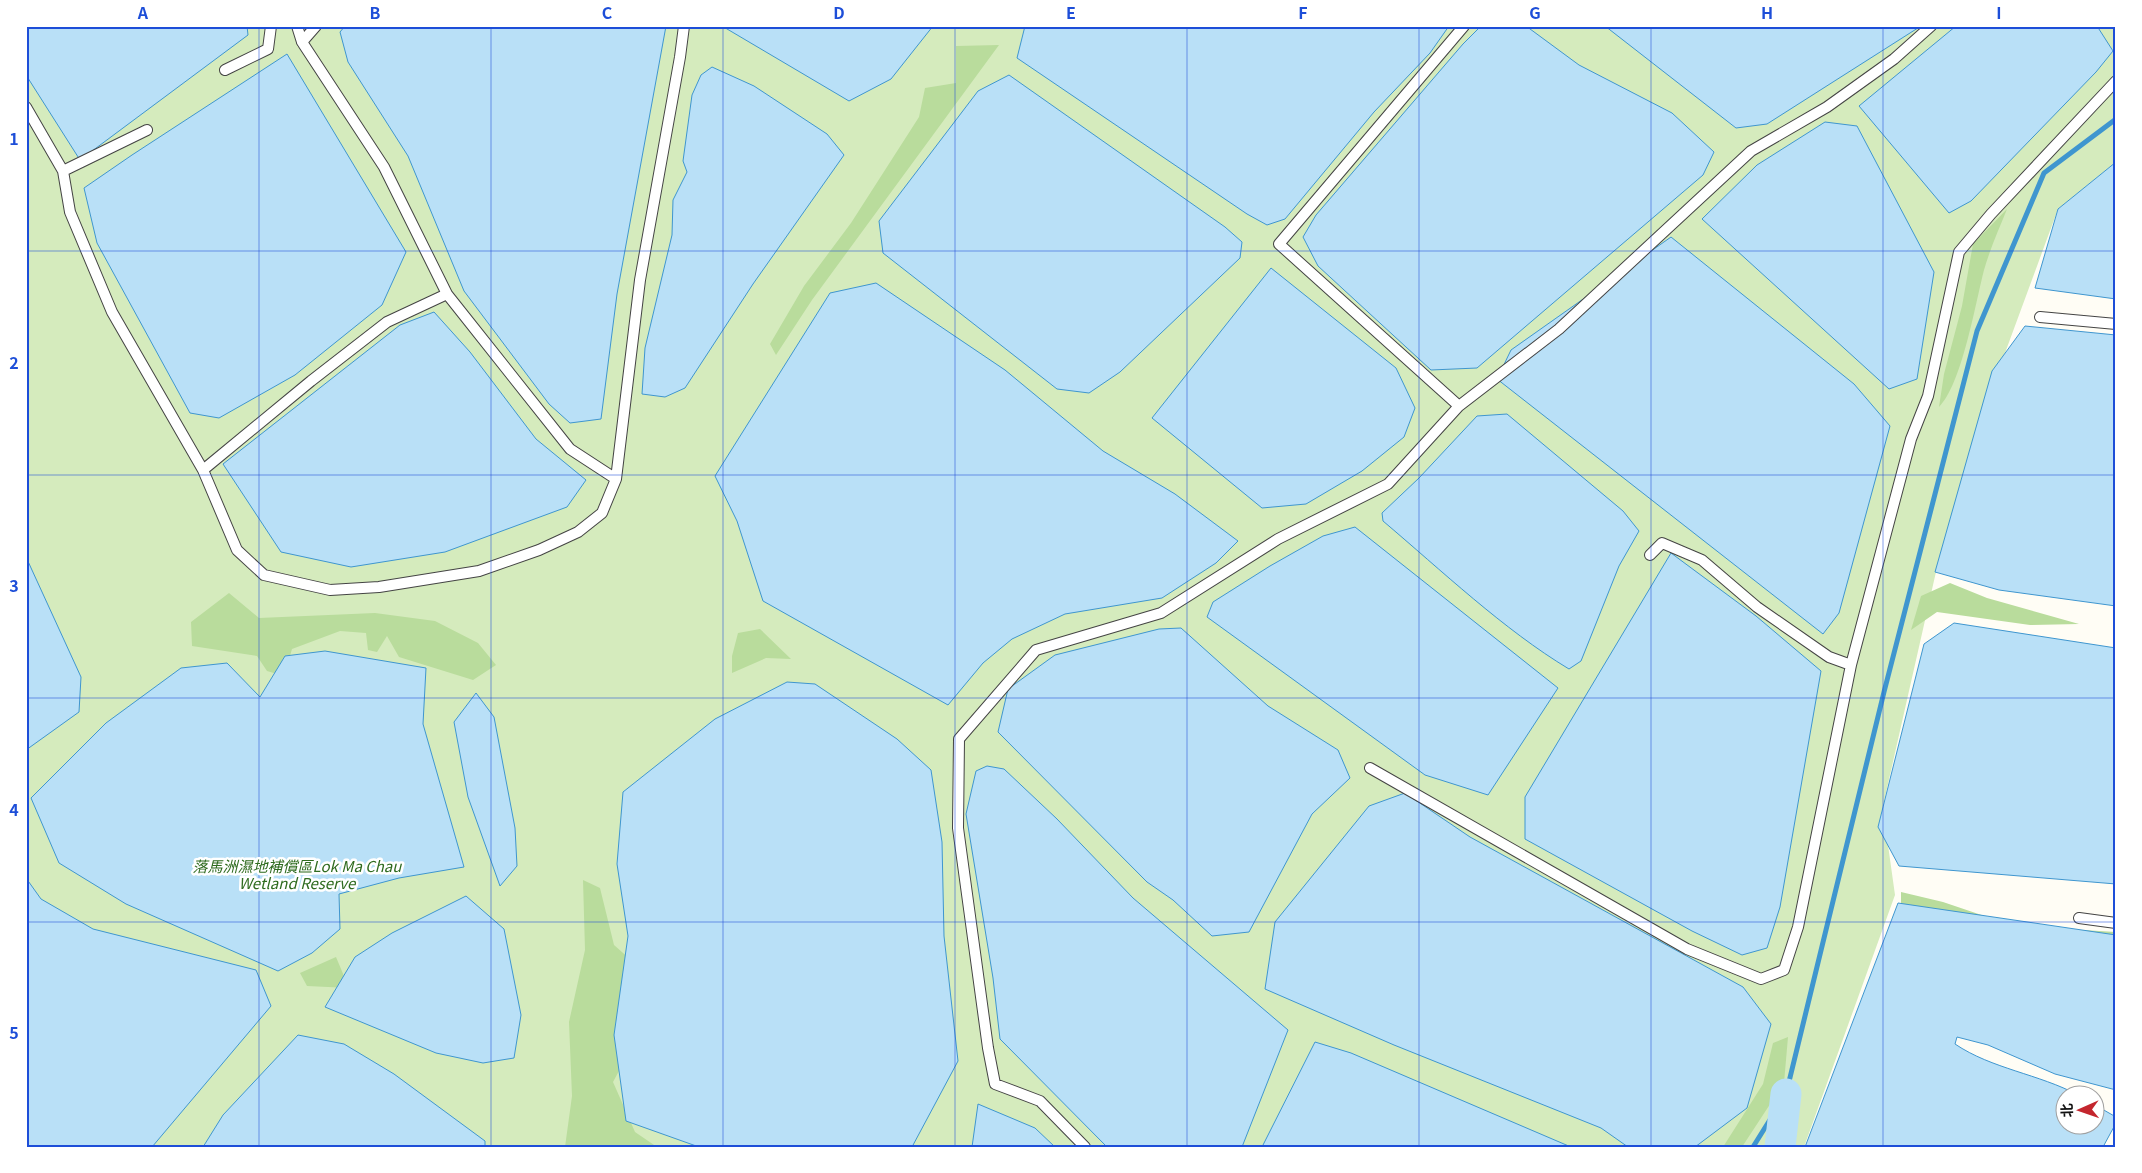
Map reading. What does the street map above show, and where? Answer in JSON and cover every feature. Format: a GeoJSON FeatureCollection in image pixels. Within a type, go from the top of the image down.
{"type":"FeatureCollection","features":[{"type":"Feature","properties":{"kind":"lane"},"geometry":{"type":"LineString","coordinates":[[225,70],[268,50],[271,26]]}},
{"type":"Feature","properties":{"kind":"lane"},"geometry":{"type":"LineString","coordinates":[[297,26],[302,42],[384,167],[447,294],[570,449],[616,479]]}},
{"type":"Feature","properties":{"kind":"lane"},"geometry":{"type":"LineString","coordinates":[[302,42],[316,26]]}},
{"type":"Feature","properties":{"kind":"lane"},"geometry":{"type":"LineString","coordinates":[[26,107],[63,171],[70,212],[112,312],[202,470],[238,550],[264,575],[330,590],[379,587],[478,571],[539,550],[578,532],[602,513],[616,479],[640,280],[680,58],[684,26]]}},
{"type":"Feature","properties":{"kind":"lane"},"geometry":{"type":"LineString","coordinates":[[1459,406],[1279,244],[1464,26]]}},
{"type":"Feature","properties":{"kind":"lane"},"geometry":{"type":"LineString","coordinates":[[1085,1147],[1040,1101],[995,1084],[988,1048],[958,828],[959,739],[1036,650],[1161,613],[1278,539],[1388,484],[1459,406],[1559,329],[1751,151],[1827,107],[1894,59],[1932,26]]}},
{"type":"Feature","properties":{"kind":"lane"},"geometry":{"type":"LineString","coordinates":[[1370,768],[1687,949],[1761,979],[1784,970],[1798,927],[1851,665],[1911,439],[1928,396],[1959,252],[1991,214],[2116,81]]}},
{"type":"Feature","properties":{"kind":"lane"},"geometry":{"type":"LineString","coordinates":[[63,171],[147,130]]}},
{"type":"Feature","properties":{"kind":"lane"},"geometry":{"type":"LineString","coordinates":[[202,470],[387,322],[447,294]]}},
{"type":"Feature","properties":{"kind":"lane"},"geometry":{"type":"LineString","coordinates":[[2040,317],[2116,324]]}},
{"type":"Feature","properties":{"kind":"lane"},"geometry":{"type":"LineString","coordinates":[[1650,555],[1662,543],[1702,560],[1757,607],[1829,657],[1851,665]]}},
{"type":"Feature","properties":{"kind":"lane"},"geometry":{"type":"LineString","coordinates":[[2079,918],[2116,923]]}},
{"type":"Feature","properties":{"kind":"green space","name":"落馬洲濕地補償區Lok Ma Chau Wetland Reserve"},"geometry":{"type":"Polygon","coordinates":[[[26,26],[2116,26],[2116,162],[2058,209],[2005,353],[1938,563],[1880,819],[1888,845],[1895,895],[1804,1147],[26,1147],[26,26]]]}},
{"type":"Feature","properties":{"kind":"green space"},"geometry":{"type":"Polygon","coordinates":[[[999,45],[812,300],[776,355],[770,344],[804,286],[851,223],[919,117],[925,88],[956,83],[956,46],[999,45]]]}},
{"type":"Feature","properties":{"kind":"green space"},"geometry":{"type":"Polygon","coordinates":[[[2007,209],[1984,270],[1961,363],[1947,396],[1939,407],[1944,374],[1962,306],[1973,244],[2007,209]]]}},
{"type":"Feature","properties":{"kind":"green space"},"geometry":{"type":"Polygon","coordinates":[[[1950,583],[1987,598],[2079,624],[2030,625],[1937,612],[1911,630],[1921,596],[1950,583]]]}},
{"type":"Feature","properties":{"kind":"green space"},"geometry":{"type":"Polygon","coordinates":[[[229,593],[259,618],[375,613],[435,621],[478,643],[496,665],[473,680],[399,657],[387,636],[377,652],[368,650],[366,633],[340,631],[292,649],[284,676],[267,671],[257,656],[192,646],[191,622],[229,593]]]}},
{"type":"Feature","properties":{"kind":"green space"},"geometry":{"type":"Polygon","coordinates":[[[760,629],[791,659],[766,658],[732,673],[732,656],[738,633],[760,629]]]}},
{"type":"Feature","properties":{"kind":"green space"},"geometry":{"type":"Polygon","coordinates":[[[583,880],[600,888],[614,945],[640,968],[639,1034],[613,1082],[635,1132],[657,1147],[565,1147],[572,1096],[569,1022],[585,950],[583,880]]]}},
{"type":"Feature","properties":{"kind":"green space"},"geometry":{"type":"Polygon","coordinates":[[[1901,892],[1943,902],[2014,926],[2116,932],[2116,952],[1901,910],[1901,892]]]}},
{"type":"Feature","properties":{"kind":"green space"},"geometry":{"type":"Polygon","coordinates":[[[336,957],[349,988],[307,986],[300,973],[336,957]]]}},
{"type":"Feature","properties":{"kind":"green space"},"geometry":{"type":"Polygon","coordinates":[[[1788,1037],[1784,1083],[1742,1147],[1723,1147],[1763,1084],[1773,1043],[1788,1037]]]}},
{"type":"Feature","properties":{"kind":"water"},"geometry":{"type":"Polygon","coordinates":[[[26,26],[247,26],[248,35],[80,160],[26,75],[26,26]]]}},
{"type":"Feature","properties":{"kind":"water"},"geometry":{"type":"Polygon","coordinates":[[[345,26],[666,26],[617,294],[601,419],[570,423],[549,404],[464,291],[408,156],[348,62],[340,32],[345,26]]]}},
{"type":"Feature","properties":{"kind":"water"},"geometry":{"type":"Polygon","coordinates":[[[722,26],[933,26],[891,79],[849,101],[722,26]]]}},
{"type":"Feature","properties":{"kind":"water"},"geometry":{"type":"Polygon","coordinates":[[[1025,26],[1449,26],[1430,53],[1374,112],[1285,219],[1267,225],[1247,214],[1017,58],[1025,26]]]}},
{"type":"Feature","properties":{"kind":"water"},"geometry":{"type":"Polygon","coordinates":[[[1481,26],[1526,26],[1579,65],[1672,113],[1714,152],[1703,175],[1477,368],[1431,370],[1318,266],[1303,237],[1316,215],[1463,44],[1481,26]]]}},
{"type":"Feature","properties":{"kind":"water"},"geometry":{"type":"Polygon","coordinates":[[[1605,26],[1921,26],[1767,124],[1736,128],[1605,26]]]}},
{"type":"Feature","properties":{"kind":"water"},"geometry":{"type":"Polygon","coordinates":[[[1956,26],[2097,26],[2113,51],[2096,72],[1971,201],[1949,213],[1859,106],[1956,26]]]}},
{"type":"Feature","properties":{"kind":"water"},"geometry":{"type":"Polygon","coordinates":[[[287,54],[406,252],[382,305],[295,375],[219,418],[190,413],[97,243],[84,188],[287,54]]]}},
{"type":"Feature","properties":{"kind":"water"},"geometry":{"type":"Polygon","coordinates":[[[712,67],[754,86],[827,134],[844,155],[753,284],[685,388],[665,397],[642,394],[645,348],[672,235],[673,200],[687,172],[683,161],[692,95],[701,75],[712,67]]]}},
{"type":"Feature","properties":{"kind":"water"},"geometry":{"type":"Polygon","coordinates":[[[1009,75],[1225,227],[1242,242],[1240,258],[1120,372],[1089,393],[1057,389],[883,253],[879,221],[978,91],[1009,75]]]}},
{"type":"Feature","properties":{"kind":"water"},"geometry":{"type":"Polygon","coordinates":[[[1825,122],[1857,126],[1934,272],[1917,379],[1889,389],[1702,219],[1757,165],[1825,122]]]}},
{"type":"Feature","properties":{"kind":"water"},"geometry":{"type":"Polygon","coordinates":[[[2116,162],[2116,299],[2035,288],[2058,209],[2116,162]]]}},
{"type":"Feature","properties":{"kind":"water"},"geometry":{"type":"Polygon","coordinates":[[[1671,237],[1854,384],[1890,426],[1839,613],[1823,634],[1497,379],[1511,350],[1671,237]]]}},
{"type":"Feature","properties":{"kind":"water"},"geometry":{"type":"Polygon","coordinates":[[[1271,268],[1396,368],[1415,408],[1404,437],[1362,471],[1306,504],[1262,508],[1152,418],[1271,268]]]}},
{"type":"Feature","properties":{"kind":"water"},"geometry":{"type":"Polygon","coordinates":[[[876,283],[1005,370],[1103,451],[1175,494],[1238,541],[1216,563],[1162,598],[1065,614],[1012,639],[983,663],[948,705],[763,601],[737,521],[715,476],[830,293],[876,283]]]}},
{"type":"Feature","properties":{"kind":"water"},"geometry":{"type":"Polygon","coordinates":[[[434,312],[470,352],[536,439],[586,480],[567,507],[445,552],[351,567],[281,552],[223,464],[400,325],[434,312]]]}},
{"type":"Feature","properties":{"kind":"water"},"geometry":{"type":"Polygon","coordinates":[[[2025,326],[2116,335],[2116,606],[1999,590],[1935,572],[1992,371],[2025,326]]]}},
{"type":"Feature","properties":{"kind":"water"},"geometry":{"type":"Polygon","coordinates":[[[1507,414],[1623,511],[1639,531],[1619,566],[1581,661],[1569,669],[1497,618],[1383,521],[1382,513],[1419,478],[1477,416],[1507,414]]]}},
{"type":"Feature","properties":{"kind":"water"},"geometry":{"type":"Polygon","coordinates":[[[1355,527],[1558,688],[1488,795],[1425,775],[1207,617],[1213,602],[1270,566],[1323,536],[1355,527]]]}},
{"type":"Feature","properties":{"kind":"water"},"geometry":{"type":"Polygon","coordinates":[[[1671,553],[1756,616],[1821,671],[1780,907],[1767,948],[1742,955],[1692,931],[1525,839],[1525,797],[1671,553]]]}},
{"type":"Feature","properties":{"kind":"water"},"geometry":{"type":"Polygon","coordinates":[[[26,557],[81,677],[79,712],[26,750],[26,557]]]}},
{"type":"Feature","properties":{"kind":"water"},"geometry":{"type":"Polygon","coordinates":[[[1954,623],[2116,648],[2116,884],[1899,866],[1878,827],[1924,644],[1954,623]]]}},
{"type":"Feature","properties":{"kind":"water"},"geometry":{"type":"Polygon","coordinates":[[[1181,628],[1268,706],[1338,750],[1350,778],[1312,814],[1249,932],[1212,936],[1173,900],[1147,882],[998,732],[1008,689],[1055,655],[1159,629],[1181,628]]]}},
{"type":"Feature","properties":{"kind":"water"},"geometry":{"type":"Polygon","coordinates":[[[325,651],[426,668],[423,724],[464,867],[399,878],[339,894],[340,929],[312,953],[278,971],[126,904],[59,863],[31,798],[106,723],[181,668],[227,663],[260,697],[285,656],[325,651]]]}},
{"type":"Feature","properties":{"kind":"water"},"geometry":{"type":"Polygon","coordinates":[[[787,682],[815,684],[897,739],[931,770],[942,842],[944,936],[958,1061],[912,1147],[699,1147],[626,1121],[614,1035],[628,936],[617,864],[623,792],[715,719],[787,682]]]}},
{"type":"Feature","properties":{"kind":"water"},"geometry":{"type":"Polygon","coordinates":[[[476,693],[494,717],[515,828],[517,866],[500,886],[468,797],[454,722],[476,693]]]}},
{"type":"Feature","properties":{"kind":"water"},"geometry":{"type":"Polygon","coordinates":[[[987,766],[1004,769],[1057,819],[1133,898],[1288,1030],[1242,1147],[1107,1147],[1000,1039],[993,978],[966,814],[976,771],[987,766]]]}},
{"type":"Feature","properties":{"kind":"water"},"geometry":{"type":"Polygon","coordinates":[[[1405,793],[1470,837],[1743,987],[1771,1024],[1747,1108],[1695,1147],[1628,1147],[1601,1128],[1394,1045],[1265,989],[1275,922],[1369,806],[1405,793]]]}},
{"type":"Feature","properties":{"kind":"water"},"geometry":{"type":"Polygon","coordinates":[[[26,878],[41,899],[93,929],[256,970],[271,1006],[152,1147],[26,1147],[26,878]]]}},
{"type":"Feature","properties":{"kind":"water"},"geometry":{"type":"Polygon","coordinates":[[[466,896],[504,929],[521,1015],[514,1058],[483,1063],[436,1053],[325,1007],[355,957],[392,933],[466,896]]]}},
{"type":"Feature","properties":{"kind":"water"},"geometry":{"type":"Polygon","coordinates":[[[1898,903],[2116,935],[2116,1090],[2055,1074],[1988,1045],[1957,1037],[1955,1044],[1984,1060],[2058,1086],[2054,1086],[2054,1136],[2104,1136],[2104,1110],[2116,1117],[2116,1123],[2103,1147],[1805,1147],[1898,903]]]}},
{"type":"Feature","properties":{"kind":"water"},"geometry":{"type":"Polygon","coordinates":[[[298,1035],[344,1044],[394,1074],[485,1141],[485,1147],[203,1147],[223,1115],[298,1035]]]}},
{"type":"Feature","properties":{"kind":"water"},"geometry":{"type":"Polygon","coordinates":[[[1315,1042],[1351,1053],[1571,1147],[1262,1147],[1315,1042]]]}},
{"type":"Feature","properties":{"kind":"water"},"geometry":{"type":"Polygon","coordinates":[[[978,1104],[1035,1128],[1055,1147],[972,1147],[978,1104]]]}},
{"type":"Feature","properties":{"kind":"waterway"},"geometry":{"type":"LineString","coordinates":[[1753,1147],[1786,1094],[1884,692],[1977,331],[2044,173],[2116,119]]}},
{"type":"Feature","properties":{"kind":"waterway"},"geometry":{"type":"LineString","coordinates":[[1780,1147],[1786,1094]]}}]}
